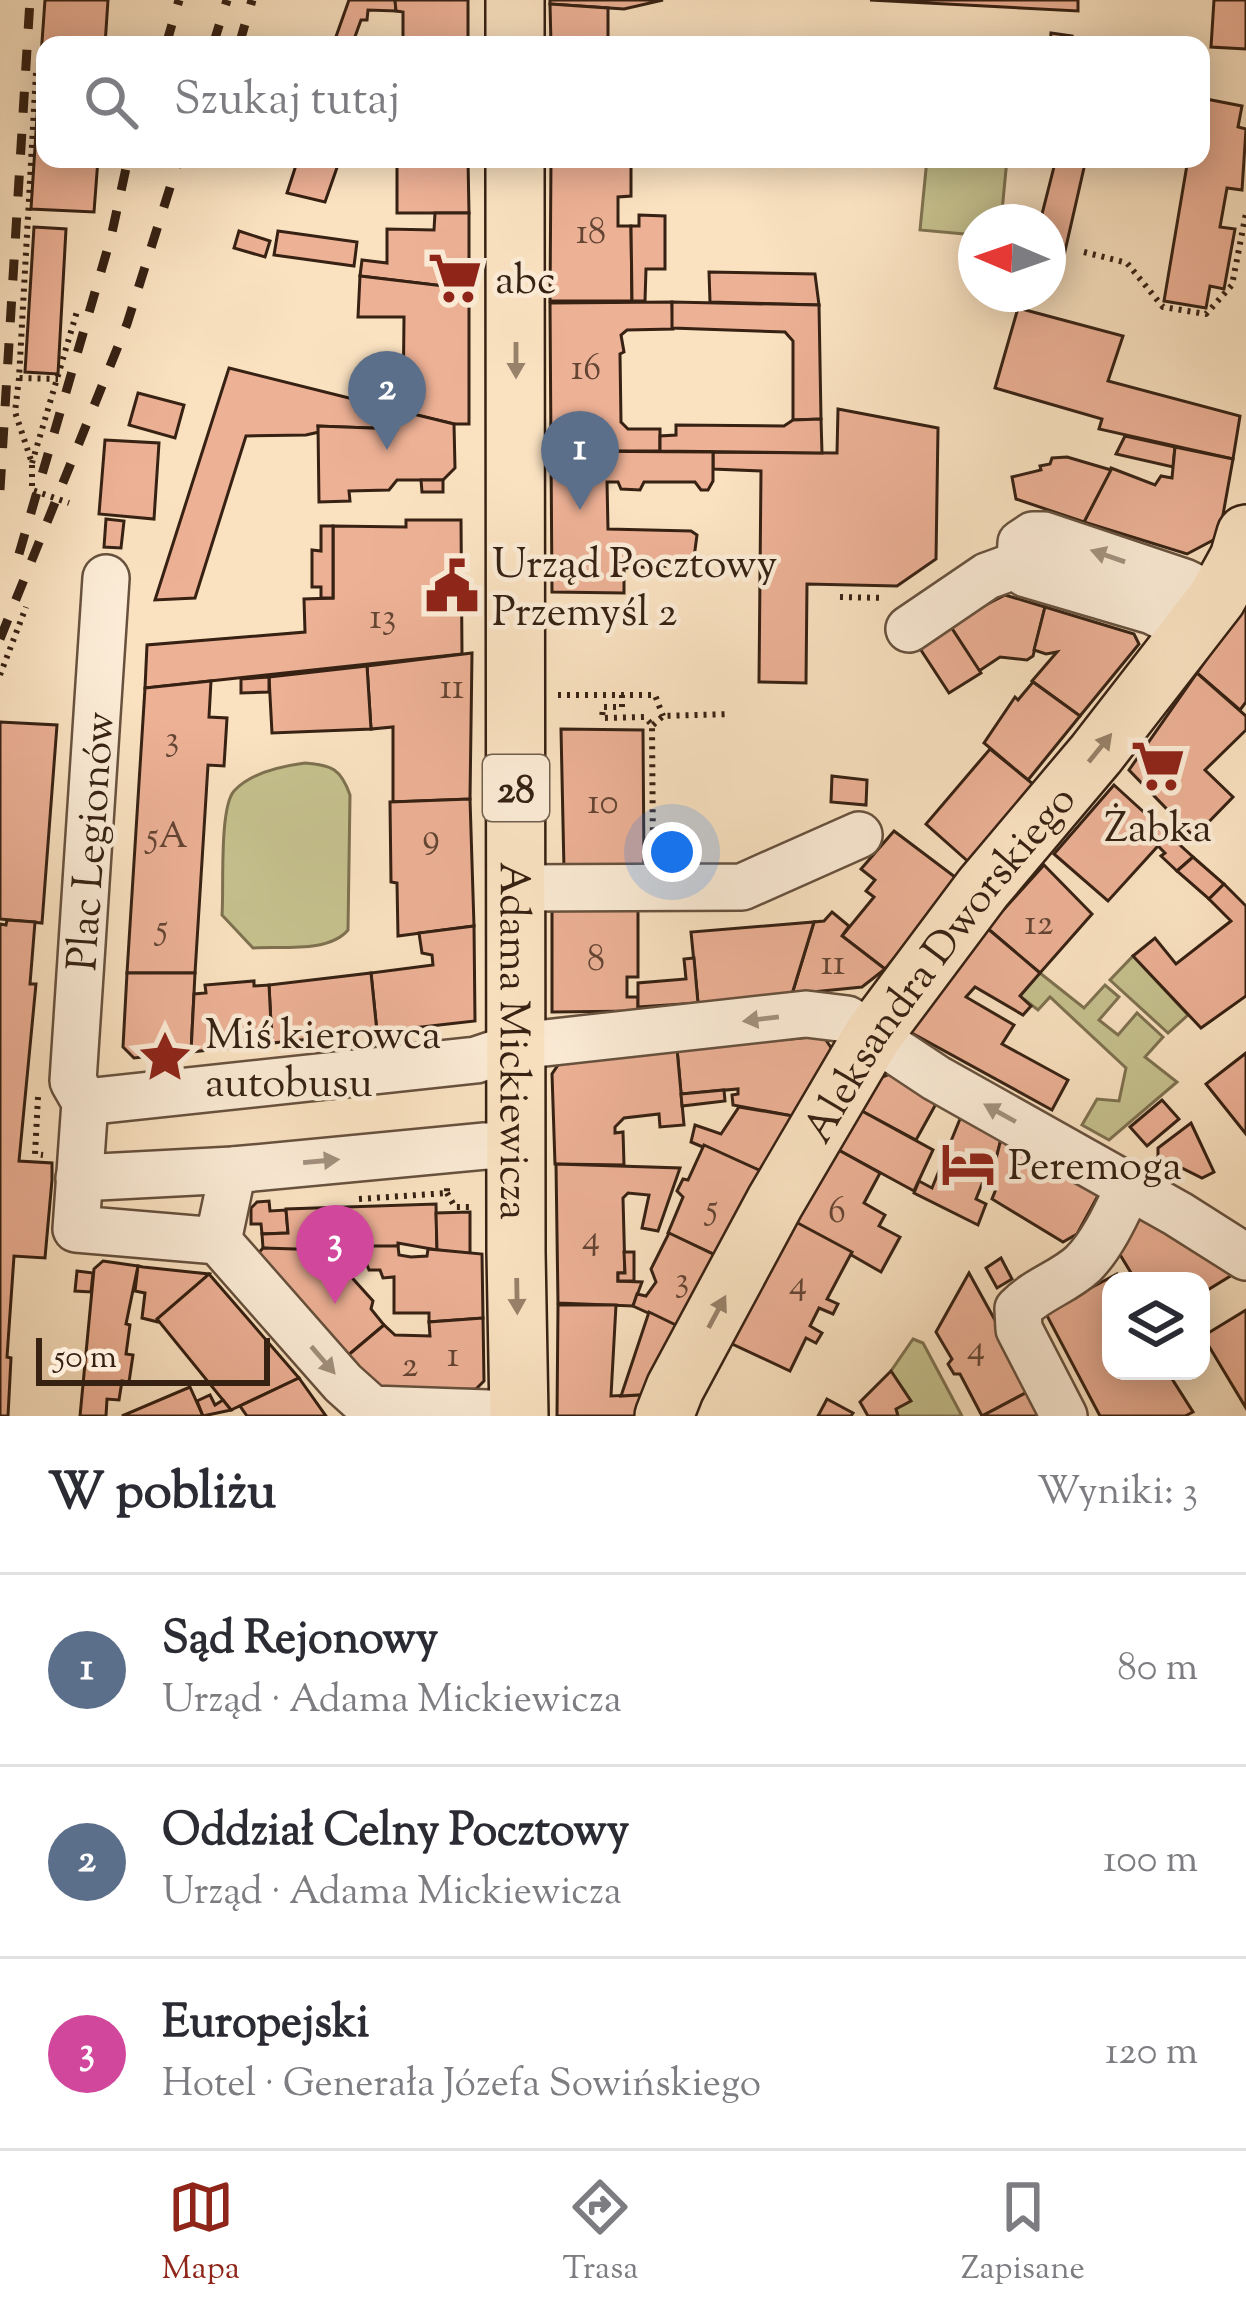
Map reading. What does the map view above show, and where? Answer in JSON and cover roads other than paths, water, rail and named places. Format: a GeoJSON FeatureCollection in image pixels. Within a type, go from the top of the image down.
{"type":"FeatureCollection","features":[{"type":"Feature","properties":{"kind":"main road"},"geometry":{"type":"LineString","coordinates":[[515,0],[515,36]]}},
{"type":"Feature","properties":{"kind":"main road","name":"Adama Mickiewicza"},"geometry":{"type":"LineString","coordinates":[[515,168],[519,1415]]}},
{"type":"Feature","properties":{"kind":"main road","name":"Aleksandra Dworskiego"},"geometry":{"type":"LineString","coordinates":[[664,1416],[775,1202],[873,1035],[983,888],[1096,754],[1228,576]]}},
{"type":"Feature","properties":{"kind":"street"},"geometry":{"type":"LineString","coordinates":[[909,629],[987,576],[1020,564],[1037,579],[1152,611],[1228,576]]}},
{"type":"Feature","properties":{"kind":"street","name":"Plac Legionów"},"geometry":{"type":"LineString","coordinates":[[106,578],[73,1082],[85,1102],[76,1229],[218,1241]]}},
{"type":"Feature","properties":{"kind":"street"},"geometry":{"type":"LineString","coordinates":[[516,888],[742,887],[859,835]]}},
{"type":"Feature","properties":{"kind":"street"},"geometry":{"type":"LineString","coordinates":[[85,1102],[480,1060],[518,1046],[806,1014],[847,1019],[936,1078],[1246,1257]]}},
{"type":"Feature","properties":{"kind":"street"},"geometry":{"type":"LineString","coordinates":[[79,1178],[516,1147]]}},
{"type":"Feature","properties":{"kind":"street"},"geometry":{"type":"LineString","coordinates":[[233,1170],[218,1241],[372,1409],[519,1415]]}},
{"type":"Feature","properties":{"kind":"street"},"geometry":{"type":"LineString","coordinates":[[1064,1416],[1018,1329],[1018,1309],[1030,1296],[1080,1266],[1129,1187]]}},
{"type":"Feature","properties":{"kind":"railway"},"geometry":{"type":"LineString","coordinates":[[0,490],[30,0]]}},
{"type":"Feature","properties":{"kind":"railway"},"geometry":{"type":"LineString","coordinates":[[169,36],[179,0]]}},
{"type":"Feature","properties":{"kind":"railway"},"geometry":{"type":"LineString","coordinates":[[216,36],[227,0]]}},
{"type":"Feature","properties":{"kind":"railway"},"geometry":{"type":"LineString","coordinates":[[242,36],[252,0]]}},
{"type":"Feature","properties":{"kind":"railway"},"geometry":{"type":"LineString","coordinates":[[19,554],[111,237],[126,168]]}},
{"type":"Feature","properties":{"kind":"railway"},"geometry":{"type":"LineString","coordinates":[[0,639],[127,324],[176,168]]}},
{"type":"Feature","properties":{"kind":"place","name":"abc"},"geometry":{"type":"Point","coordinates":[455,278]}},
{"type":"Feature","properties":{"kind":"place","name":"Oddział Celny Pocztowy"},"geometry":{"type":"Point","coordinates":[387,450]}},
{"type":"Feature","properties":{"kind":"place","name":"Sąd Rejonowy"},"geometry":{"type":"Point","coordinates":[580,510]}},
{"type":"Feature","properties":{"kind":"place","name":"Urząd Pocztowy Przemyśl 2"},"geometry":{"type":"Point","coordinates":[452,586]}},
{"type":"Feature","properties":{"kind":"place","name":"Żabka"},"geometry":{"type":"Point","coordinates":[1158,766]}},
{"type":"Feature","properties":{"kind":"place","name":"Miś kierowca autobusu"},"geometry":{"type":"Point","coordinates":[165,1057]}},
{"type":"Feature","properties":{"kind":"place","name":"Peremoga"},"geometry":{"type":"Point","coordinates":[968,1164]}},
{"type":"Feature","properties":{"kind":"place","name":"Europejski"},"geometry":{"type":"Point","coordinates":[335,1304]}}]}
